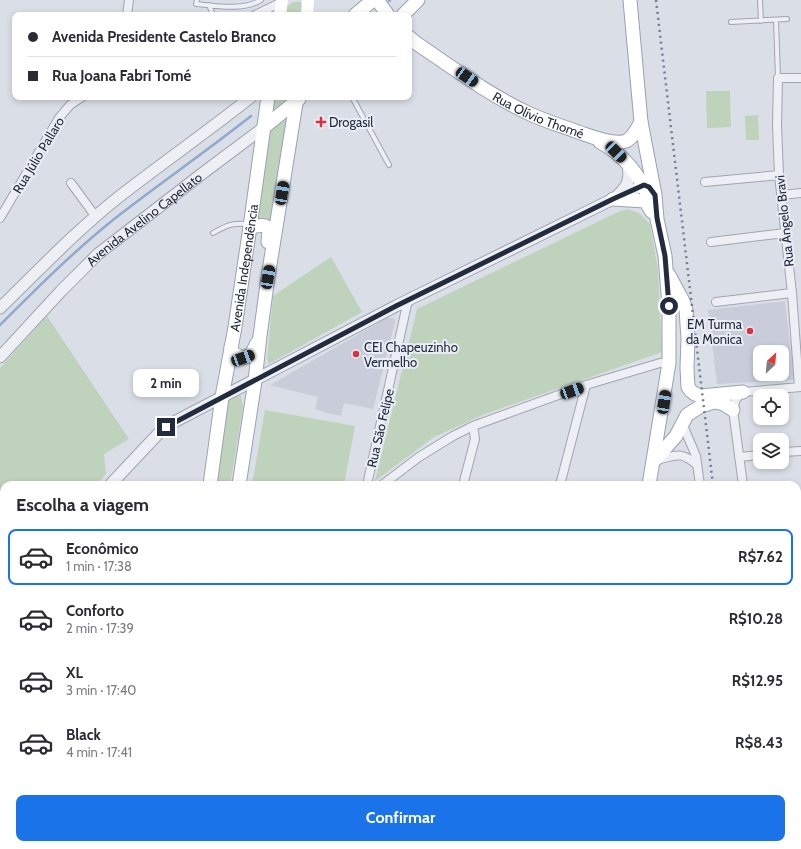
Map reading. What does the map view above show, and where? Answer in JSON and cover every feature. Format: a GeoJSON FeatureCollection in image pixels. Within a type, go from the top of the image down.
{"type":"FeatureCollection","features":[{"type":"Feature","properties":{"kind":"main road"},"geometry":{"type":"LineString","coordinates":[[359,12],[373,0]]}},
{"type":"Feature","properties":{"kind":"main road"},"geometry":{"type":"LineString","coordinates":[[376,0],[386,12]]}},
{"type":"Feature","properties":{"kind":"main road"},"geometry":{"type":"LineString","coordinates":[[406,12],[418,0]]}},
{"type":"Feature","properties":{"kind":"main road"},"geometry":{"type":"LineString","coordinates":[[630,0],[641,122],[665,256],[669,306],[669,363],[650,481]]}},
{"type":"Feature","properties":{"kind":"main road"},"geometry":{"type":"LineString","coordinates":[[281,12],[283,1]]}},
{"type":"Feature","properties":{"kind":"main road","name":"Rua Olívio Thomé"},"geometry":{"type":"LineString","coordinates":[[412,40],[493,95],[530,114],[590,136]]}},
{"type":"Feature","properties":{"kind":"main road","name":"Avenida Independência"},"geometry":{"type":"LineString","coordinates":[[211,481],[222,397],[251,226],[268,100]]}},
{"type":"Feature","properties":{"kind":"main road","name":"Avenida Avelino Capellato"},"geometry":{"type":"LineString","coordinates":[[263,128],[297,100]]}},
{"type":"Feature","properties":{"kind":"main road","name":"Avenida Independência"},"geometry":{"type":"LineString","coordinates":[[240,481],[255,381],[270,265],[298,100]]}},
{"type":"Feature","properties":{"kind":"main road"},"geometry":{"type":"LineString","coordinates":[[590,136],[608,141],[626,141],[633,135],[641,122]]}},
{"type":"Feature","properties":{"kind":"main road"},"geometry":{"type":"LineString","coordinates":[[590,136],[611,148],[628,164],[644,185],[657,218]]}},
{"type":"Feature","properties":{"kind":"main road"},"geometry":{"type":"LineString","coordinates":[[644,185],[649,187],[655,195]]}},
{"type":"Feature","properties":{"kind":"main road"},"geometry":{"type":"LineString","coordinates":[[613,199],[645,201],[657,218]]}},
{"type":"Feature","properties":{"kind":"main road"},"geometry":{"type":"LineString","coordinates":[[251,226],[264,225],[269,229],[268,245],[270,265]]}},
{"type":"Feature","properties":{"kind":"main road"},"geometry":{"type":"LineString","coordinates":[[667,270],[686,310],[688,338],[687,381],[691,391],[701,396],[743,392]]}},
{"type":"Feature","properties":{"kind":"main road"},"geometry":{"type":"LineString","coordinates":[[231,347],[232,353],[237,356],[243,358],[251,355],[260,336]]}},
{"type":"Feature","properties":{"kind":"main road"},"geometry":{"type":"LineString","coordinates":[[654,461],[676,436],[687,415],[701,406],[714,402],[724,404],[733,410]]}},
{"type":"Feature","properties":{"kind":"street"},"geometry":{"type":"LineString","coordinates":[[127,12],[129,0]]}},
{"type":"Feature","properties":{"kind":"street"},"geometry":{"type":"LineString","coordinates":[[261,12],[283,1]]}},
{"type":"Feature","properties":{"kind":"street"},"geometry":{"type":"LineString","coordinates":[[778,78],[801,78]]}},
{"type":"Feature","properties":{"kind":"street","name":"Rua Ângelo Bravi"},"geometry":{"type":"LineString","coordinates":[[778,78],[777,125],[779,175],[792,293],[800,387]]}},
{"type":"Feature","properties":{"kind":"street","name":"Rua Júlio Pallaro"},"geometry":{"type":"LineString","coordinates":[[0,216],[60,118],[70,105],[78,100]]}},
{"type":"Feature","properties":{"kind":"street"},"geometry":{"type":"LineString","coordinates":[[0,308],[42,266],[120,196],[247,100]]}},
{"type":"Feature","properties":{"kind":"street","name":"Avenida Avelino Capellato"},"geometry":{"type":"LineString","coordinates":[[0,357],[61,291],[98,254],[263,128]]}},
{"type":"Feature","properties":{"kind":"street"},"geometry":{"type":"LineString","coordinates":[[613,199],[626,188],[630,174],[628,164]]}},
{"type":"Feature","properties":{"kind":"street"},"geometry":{"type":"LineString","coordinates":[[705,182],[779,175]]}},
{"type":"Feature","properties":{"kind":"street"},"geometry":{"type":"LineString","coordinates":[[71,183],[96,217]]}},
{"type":"Feature","properties":{"kind":"street"},"geometry":{"type":"LineString","coordinates":[[114,481],[166,427],[408,300],[644,185]]}},
{"type":"Feature","properties":{"kind":"street"},"geometry":{"type":"LineString","coordinates":[[781,195],[801,193]]}},
{"type":"Feature","properties":{"kind":"street"},"geometry":{"type":"LineString","coordinates":[[711,242],[785,233]]}},
{"type":"Feature","properties":{"kind":"street"},"geometry":{"type":"LineString","coordinates":[[716,302],[792,293]]}},
{"type":"Feature","properties":{"kind":"street","name":"Rua São Felipe"},"geometry":{"type":"LineString","coordinates":[[368,481],[408,300]]}},
{"type":"Feature","properties":{"kind":"street"},"geometry":{"type":"LineString","coordinates":[[387,481],[419,457],[453,436],[473,426],[586,386],[660,363],[669,363]]}},
{"type":"Feature","properties":{"kind":"street"},"geometry":{"type":"LineString","coordinates":[[561,481],[586,386]]}},
{"type":"Feature","properties":{"kind":"street"},"geometry":{"type":"LineString","coordinates":[[742,481],[733,410],[736,399],[743,392],[800,387]]}},
{"type":"Feature","properties":{"kind":"street"},"geometry":{"type":"LineString","coordinates":[[682,423],[696,456],[699,481]]}},
{"type":"Feature","properties":{"kind":"street"},"geometry":{"type":"LineString","coordinates":[[464,481],[475,439],[473,426]]}},
{"type":"Feature","properties":{"kind":"street"},"geometry":{"type":"LineString","coordinates":[[789,451],[801,450]]}},
{"type":"Feature","properties":{"kind":"street"},"geometry":{"type":"LineString","coordinates":[[654,461],[681,455],[697,465]]}},
{"type":"Feature","properties":{"kind":"street"},"geometry":{"type":"LineString","coordinates":[[739,457],[753,456]]}},
{"type":"Feature","properties":{"kind":"lane"},"geometry":{"type":"LineString","coordinates":[[197,0],[196,4],[209,6],[248,5],[261,0]]}},
{"type":"Feature","properties":{"kind":"lane"},"geometry":{"type":"LineString","coordinates":[[760,0],[761,21]]}},
{"type":"Feature","properties":{"kind":"lane"},"geometry":{"type":"LineString","coordinates":[[209,6],[212,12]]}},
{"type":"Feature","properties":{"kind":"lane"},"geometry":{"type":"LineString","coordinates":[[732,22],[787,19]]}},
{"type":"Feature","properties":{"kind":"lane"},"geometry":{"type":"LineString","coordinates":[[776,20],[778,78]]}},
{"type":"Feature","properties":{"kind":"lane"},"geometry":{"type":"LineString","coordinates":[[354,100],[389,165]]}},
{"type":"Feature","properties":{"kind":"lane"},"geometry":{"type":"LineString","coordinates":[[213,233],[227,225],[234,223],[251,226]]}},
{"type":"Feature","properties":{"kind":"shaded area","name":"EM Turma da Monica"},"geometry":{"type":"Polygon","coordinates":[[[785,301],[794,380],[789,380],[789,345],[753,345],[753,381],[775,381],[717,384],[708,310],[785,301]]]}},
{"type":"Feature","properties":{"kind":"shaded area","name":"CEI Chapeuzinho Vermelho"},"geometry":{"type":"Polygon","coordinates":[[[387,318],[394,318],[395,322],[373,409],[344,403],[341,416],[331,414],[315,409],[318,397],[270,385],[387,318]]]}},
{"type":"Feature","properties":{"kind":"green space"},"geometry":{"type":"Polygon","coordinates":[[[293,2],[300,2],[304,7],[303,12],[284,12],[285,8],[293,2]]]}},
{"type":"Feature","properties":{"kind":"green space"},"geometry":{"type":"Polygon","coordinates":[[[706,91],[730,91],[731,127],[707,128],[706,91]]]}},
{"type":"Feature","properties":{"kind":"green space"},"geometry":{"type":"Polygon","coordinates":[[[274,100],[286,100],[278,107],[273,108],[274,100]]]}},
{"type":"Feature","properties":{"kind":"green space"},"geometry":{"type":"Polygon","coordinates":[[[758,115],[759,140],[746,140],[745,116],[758,115]]]}},
{"type":"Feature","properties":{"kind":"green space"},"geometry":{"type":"Polygon","coordinates":[[[285,118],[287,122],[273,226],[255,222],[269,131],[285,118]]]}},
{"type":"Feature","properties":{"kind":"green space"},"geometry":{"type":"Polygon","coordinates":[[[627,209],[639,213],[650,224],[658,270],[662,352],[485,414],[434,437],[375,481],[417,309],[627,209]]]}},
{"type":"Feature","properties":{"kind":"green space"},"geometry":{"type":"Polygon","coordinates":[[[331,257],[362,312],[269,364],[267,359],[273,296],[331,257]]]}},
{"type":"Feature","properties":{"kind":"green space"},"geometry":{"type":"Polygon","coordinates":[[[47,316],[129,439],[104,454],[106,474],[100,481],[0,481],[0,368],[47,316]]]}},
{"type":"Feature","properties":{"kind":"green space"},"geometry":{"type":"Polygon","coordinates":[[[238,393],[241,397],[243,407],[231,481],[213,481],[226,398],[238,393]]]}},
{"type":"Feature","properties":{"kind":"green space"},"geometry":{"type":"Polygon","coordinates":[[[265,410],[355,426],[345,481],[253,481],[265,410]]]}},
{"type":"Feature","properties":{"kind":"waterway"},"geometry":{"type":"LineString","coordinates":[[0,325],[102,229],[251,116]]}},
{"type":"Feature","properties":{"kind":"railway"},"geometry":{"type":"LineString","coordinates":[[656,0],[713,481]]}},
{"type":"Feature","properties":{"kind":"place","name":"Drogasil"},"geometry":{"type":"Point","coordinates":[321,122]}},
{"type":"Feature","properties":{"kind":"place","name":"EM Turma da Monica"},"geometry":{"type":"Point","coordinates":[750,331]}},
{"type":"Feature","properties":{"kind":"place","name":"CEI Chapeuzinho Vermelho"},"geometry":{"type":"Point","coordinates":[356,354]}},
{"type":"Feature","properties":{"kind":"route"},"geometry":{"type":"LineString","coordinates":[[166,427],[396,306],[644,185],[649,187],[655,195],[657,218],[665,256],[669,306]]}}]}
